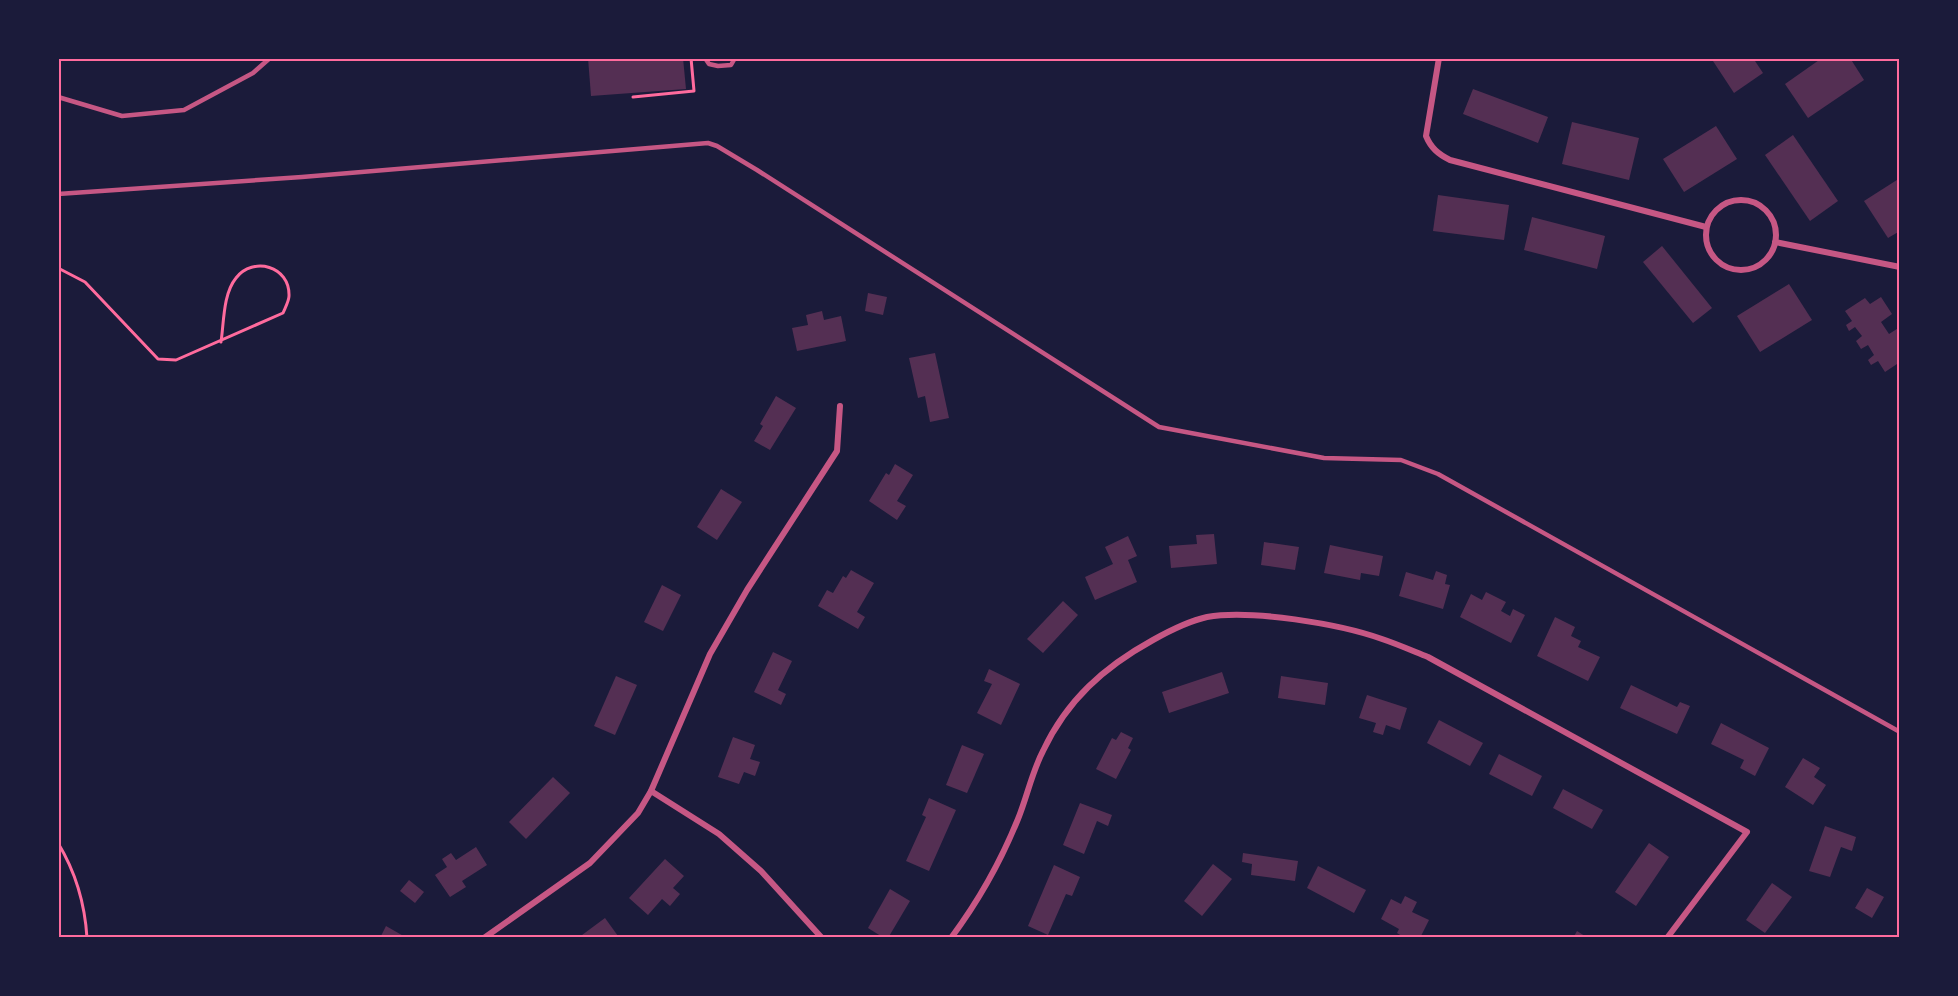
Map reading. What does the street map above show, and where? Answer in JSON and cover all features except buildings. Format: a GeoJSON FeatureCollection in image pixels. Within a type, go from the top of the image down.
{"type":"FeatureCollection","features":[{"type":"Feature","properties":{"kind":"street"},"geometry":{"type":"LineString","coordinates":[[1439,58],[1426,136],[1430,146],[1450,160],[1706,227]]}},
{"type":"Feature","properties":{"kind":"street"},"geometry":{"type":"LineString","coordinates":[[1735,200],[1748,201],[1761,206],[1770,216],[1775,229],[1775,242],[1769,255],[1759,264],[1747,269],[1733,269],[1720,263],[1711,253],[1706,241],[1706,227],[1712,214],[1722,205],[1735,200]]}},
{"type":"Feature","properties":{"kind":"street"},"geometry":{"type":"LineString","coordinates":[[1775,242],[1899,267]]}},
{"type":"Feature","properties":{"kind":"street"},"geometry":{"type":"LineString","coordinates":[[484,938],[590,863],[638,813],[651,790],[710,654],[747,590],[837,451],[840,406]]}},
{"type":"Feature","properties":{"kind":"street"},"geometry":{"type":"LineString","coordinates":[[951,938],[992,874],[1018,819],[1042,752],[1063,716],[1095,678],[1130,653],[1169,631],[1207,617],[1247,614],[1318,623],[1380,638],[1428,657],[1747,832],[1667,938]]}},
{"type":"Feature","properties":{"kind":"street"},"geometry":{"type":"LineString","coordinates":[[651,790],[719,834],[761,871],[822,938]]}},
{"type":"Feature","properties":{"kind":"lane"},"geometry":{"type":"LineString","coordinates":[[58,98],[122,116],[184,110],[253,73],[270,58]]}},
{"type":"Feature","properties":{"kind":"lane"},"geometry":{"type":"LineString","coordinates":[[705,58],[709,64],[718,66],[731,65],[735,58]]}},
{"type":"Feature","properties":{"kind":"lane"},"geometry":{"type":"LineString","coordinates":[[58,194],[302,177],[708,143],[757,170],[1159,427],[1324,458],[1401,460],[1438,474],[1899,732]]}},
{"type":"Feature","properties":{"kind":"path"},"geometry":{"type":"LineString","coordinates":[[633,97],[694,92],[691,58]]}},
{"type":"Feature","properties":{"kind":"path"},"geometry":{"type":"LineString","coordinates":[[58,268],[85,282],[158,358],[176,360],[221,342],[283,314],[289,296],[286,281],[277,270],[263,265],[248,267],[236,278],[229,291],[221,342]]}},
{"type":"Feature","properties":{"kind":"path"},"geometry":{"type":"LineString","coordinates":[[58,843],[65,854],[76,883],[86,921],[87,938]]}}]}
